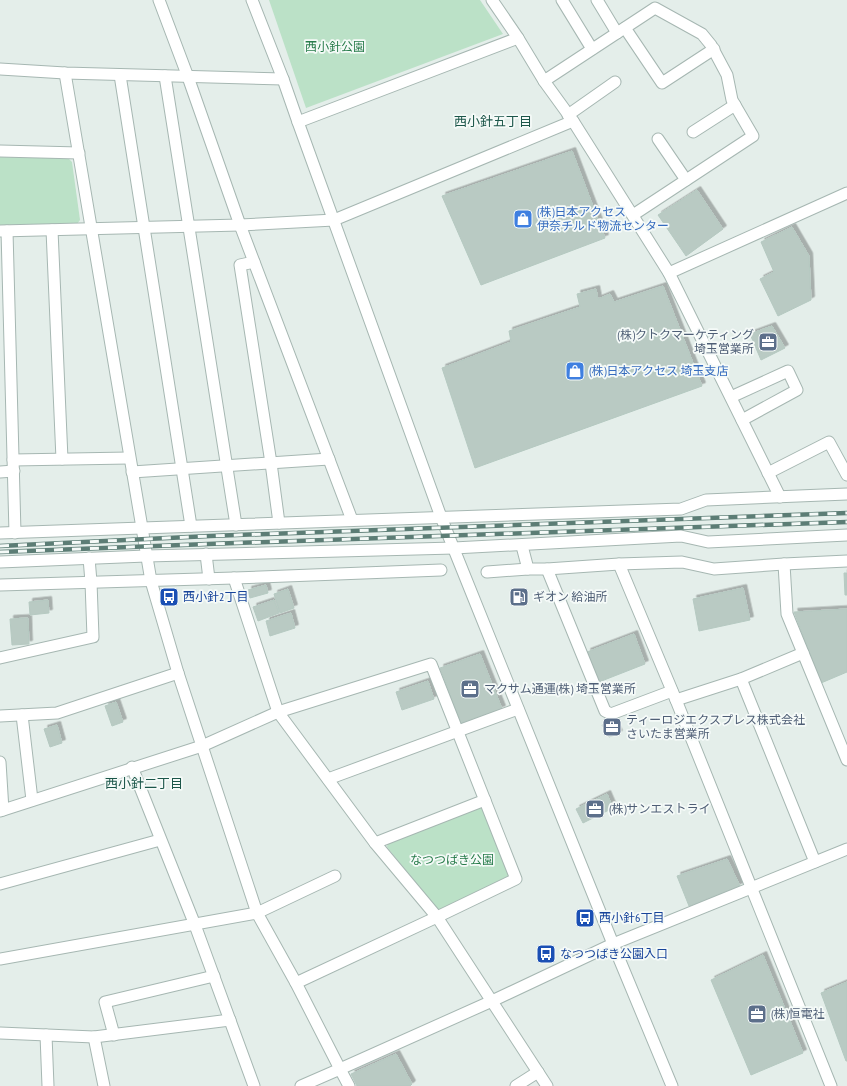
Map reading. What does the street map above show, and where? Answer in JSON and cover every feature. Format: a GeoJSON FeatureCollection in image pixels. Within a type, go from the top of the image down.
{"type":"FeatureCollection","features":[{"type":"Feature","properties":{"kind":"street"},"geometry":{"type":"LineString","coordinates":[[155,0],[159,0],[188,77],[240,225],[352,520]]}},
{"type":"Feature","properties":{"kind":"street"},"geometry":{"type":"LineString","coordinates":[[252,0],[283,79],[441,517],[613,944],[672,1086]]}},
{"type":"Feature","properties":{"kind":"street"},"geometry":{"type":"LineString","coordinates":[[492,0],[518,38],[544,81],[571,118],[669,273],[780,497]]}},
{"type":"Feature","properties":{"kind":"street"},"geometry":{"type":"LineString","coordinates":[[562,0],[592,49]]}},
{"type":"Feature","properties":{"kind":"street"},"geometry":{"type":"LineString","coordinates":[[597,0],[662,83],[714,49]]}},
{"type":"Feature","properties":{"kind":"street"},"geometry":{"type":"LineString","coordinates":[[544,81],[655,8],[702,34],[714,49],[727,75],[732,100],[753,136],[633,215]]}},
{"type":"Feature","properties":{"kind":"street"},"geometry":{"type":"LineString","coordinates":[[298,122],[518,38]]}},
{"type":"Feature","properties":{"kind":"street"},"geometry":{"type":"LineString","coordinates":[[0,69],[120,75],[283,79]]}},
{"type":"Feature","properties":{"kind":"street"},"geometry":{"type":"LineString","coordinates":[[65,73],[151,581],[178,673],[257,913],[296,983],[349,1086]]}},
{"type":"Feature","properties":{"kind":"street"},"geometry":{"type":"LineString","coordinates":[[120,75],[191,526]]}},
{"type":"Feature","properties":{"kind":"street"},"geometry":{"type":"LineString","coordinates":[[164,76],[236,525]]}},
{"type":"Feature","properties":{"kind":"street"},"geometry":{"type":"LineString","coordinates":[[15,533],[14,471],[5,308],[4,231],[240,225],[334,220],[571,118],[615,82]]}},
{"type":"Feature","properties":{"kind":"street"},"geometry":{"type":"LineString","coordinates":[[693,132],[735,105]]}},
{"type":"Feature","properties":{"kind":"street"},"geometry":{"type":"LineString","coordinates":[[658,139],[686,180]]}},
{"type":"Feature","properties":{"kind":"street"},"geometry":{"type":"LineString","coordinates":[[0,151],[79,153]]}},
{"type":"Feature","properties":{"kind":"street"},"geometry":{"type":"LineString","coordinates":[[669,273],[847,193]]}},
{"type":"Feature","properties":{"kind":"street"},"geometry":{"type":"LineString","coordinates":[[52,230],[62,459]]}},
{"type":"Feature","properties":{"kind":"street"},"geometry":{"type":"LineString","coordinates":[[254,262],[240,265],[279,523]]}},
{"type":"Feature","properties":{"kind":"street"},"geometry":{"type":"LineString","coordinates":[[731,397],[788,371],[797,390],[742,420]]}},
{"type":"Feature","properties":{"kind":"street"},"geometry":{"type":"LineString","coordinates":[[768,473],[829,442],[847,475]]}},
{"type":"Feature","properties":{"kind":"street"},"geometry":{"type":"LineString","coordinates":[[13,460],[129,458]]}},
{"type":"Feature","properties":{"kind":"street"},"geometry":{"type":"LineString","coordinates":[[132,472],[329,459]]}},
{"type":"Feature","properties":{"kind":"street"},"geometry":{"type":"LineString","coordinates":[[0,472],[14,471]]}},
{"type":"Feature","properties":{"kind":"street"},"geometry":{"type":"LineString","coordinates":[[0,533],[681,509],[706,500],[847,494]]}},
{"type":"Feature","properties":{"kind":"street"},"geometry":{"type":"LineString","coordinates":[[0,562],[206,554],[522,546],[681,536],[708,542],[847,535]]}},
{"type":"Feature","properties":{"kind":"street"},"geometry":{"type":"LineString","coordinates":[[522,546],[528,569]]}},
{"type":"Feature","properties":{"kind":"street"},"geometry":{"type":"LineString","coordinates":[[206,554],[209,579]]}},
{"type":"Feature","properties":{"kind":"street"},"geometry":{"type":"LineString","coordinates":[[0,658],[93,637],[89,558]]}},
{"type":"Feature","properties":{"kind":"street"},"geometry":{"type":"LineString","coordinates":[[487,572],[528,569],[547,570],[619,564],[682,562],[714,569],[847,561]]}},
{"type":"Feature","properties":{"kind":"street"},"geometry":{"type":"LineString","coordinates":[[619,564],[674,696],[831,1086]]}},
{"type":"Feature","properties":{"kind":"street"},"geometry":{"type":"LineString","coordinates":[[784,564],[787,614],[847,760]]}},
{"type":"Feature","properties":{"kind":"street"},"geometry":{"type":"LineString","coordinates":[[0,585],[441,570]]}},
{"type":"Feature","properties":{"kind":"street"},"geometry":{"type":"LineString","coordinates":[[547,570],[605,711],[611,714],[740,679],[803,653]]}},
{"type":"Feature","properties":{"kind":"street"},"geometry":{"type":"LineString","coordinates":[[234,578],[278,712],[375,843],[437,917],[547,1086]]}},
{"type":"Feature","properties":{"kind":"street"},"geometry":{"type":"LineString","coordinates":[[0,762],[2,810],[202,746],[278,712],[431,664],[516,879],[296,983]]}},
{"type":"Feature","properties":{"kind":"street"},"geometry":{"type":"LineString","coordinates":[[0,716],[57,713],[178,673]]}},
{"type":"Feature","properties":{"kind":"street"},"geometry":{"type":"LineString","coordinates":[[740,679],[815,862]]}},
{"type":"Feature","properties":{"kind":"street"},"geometry":{"type":"LineString","coordinates":[[328,779],[518,709]]}},
{"type":"Feature","properties":{"kind":"street"},"geometry":{"type":"LineString","coordinates":[[22,715],[32,800]]}},
{"type":"Feature","properties":{"kind":"street"},"geometry":{"type":"LineString","coordinates":[[132,768],[195,925],[254,1086]]}},
{"type":"Feature","properties":{"kind":"street"},"geometry":{"type":"LineString","coordinates":[[375,843],[485,800]]}},
{"type":"Feature","properties":{"kind":"street"},"geometry":{"type":"LineString","coordinates":[[0,884],[160,840]]}},
{"type":"Feature","properties":{"kind":"street"},"geometry":{"type":"LineString","coordinates":[[301,1086],[492,1002],[613,944],[847,849]]}},
{"type":"Feature","properties":{"kind":"street"},"geometry":{"type":"LineString","coordinates":[[0,959],[257,913],[335,876]]}},
{"type":"Feature","properties":{"kind":"street"},"geometry":{"type":"LineString","coordinates":[[114,1035],[105,1002],[214,976]]}},
{"type":"Feature","properties":{"kind":"street"},"geometry":{"type":"LineString","coordinates":[[0,1033],[94,1037],[230,1020]]}},
{"type":"Feature","properties":{"kind":"street"},"geometry":{"type":"LineString","coordinates":[[46,1035],[48,1086]]}},
{"type":"Feature","properties":{"kind":"street"},"geometry":{"type":"LineString","coordinates":[[94,1037],[104,1086]]}},
{"type":"Feature","properties":{"kind":"street"},"geometry":{"type":"LineString","coordinates":[[516,1086],[538,1072]]}},
{"type":"Feature","properties":{"kind":"green space","name":"西小針公園"},"geometry":{"type":"Polygon","coordinates":[[[269,0],[480,0],[503,34],[306,108],[269,0]]]}},
{"type":"Feature","properties":{"kind":"green space"},"geometry":{"type":"Polygon","coordinates":[[[0,157],[68,158],[72,162],[80,220],[77,224],[0,225],[0,157]]]}},
{"type":"Feature","properties":{"kind":"green space","name":"なつつばき公園"},"geometry":{"type":"Polygon","coordinates":[[[477,806],[484,810],[510,874],[507,880],[441,909],[437,909],[387,847],[388,842],[477,806]]]}},
{"type":"Feature","properties":{"kind":"building"},"geometry":{"type":"Polygon","coordinates":[[[572,151],[605,238],[481,285],[442,196],[572,151]]]}},
{"type":"Feature","properties":{"kind":"building"},"geometry":{"type":"Polygon","coordinates":[[[697,190],[723,229],[686,256],[658,215],[697,190]]]}},
{"type":"Feature","properties":{"kind":"building"},"geometry":{"type":"Polygon","coordinates":[[[792,227],[809,256],[811,300],[778,316],[760,279],[774,272],[761,242],[792,227]]]}},
{"type":"Feature","properties":{"kind":"building"},"geometry":{"type":"Polygon","coordinates":[[[663,286],[702,386],[475,468],[442,368],[511,342],[509,331],[580,307],[577,294],[596,289],[598,299],[610,294],[614,302],[663,286]]]}},
{"type":"Feature","properties":{"kind":"building"},"geometry":{"type":"Polygon","coordinates":[[[772,326],[785,348],[761,360],[750,334],[772,326]]]}},
{"type":"Feature","properties":{"kind":"building"},"geometry":{"type":"Polygon","coordinates":[[[844,573],[847,573],[847,595],[845,595],[844,573]]]}},
{"type":"Feature","properties":{"kind":"building"},"geometry":{"type":"Polygon","coordinates":[[[266,585],[268,593],[250,598],[248,590],[266,585]]]}},
{"type":"Feature","properties":{"kind":"building"},"geometry":{"type":"Polygon","coordinates":[[[743,588],[750,620],[699,631],[693,599],[743,588]]]}},
{"type":"Feature","properties":{"kind":"building"},"geometry":{"type":"Polygon","coordinates":[[[288,589],[294,608],[280,613],[274,594],[288,589]]]}},
{"type":"Feature","properties":{"kind":"building"},"geometry":{"type":"Polygon","coordinates":[[[48,600],[49,613],[30,615],[29,602],[48,600]]]}},
{"type":"Feature","properties":{"kind":"building"},"geometry":{"type":"Polygon","coordinates":[[[274,600],[279,613],[258,621],[253,607],[274,600]]]}},
{"type":"Feature","properties":{"kind":"building"},"geometry":{"type":"Polygon","coordinates":[[[847,609],[847,672],[821,683],[794,612],[847,609]]]}},
{"type":"Feature","properties":{"kind":"building"},"geometry":{"type":"Polygon","coordinates":[[[291,613],[295,628],[270,636],[266,621],[291,613]]]}},
{"type":"Feature","properties":{"kind":"building"},"geometry":{"type":"Polygon","coordinates":[[[28,618],[29,644],[12,645],[10,619],[28,618]]]}},
{"type":"Feature","properties":{"kind":"building"},"geometry":{"type":"Polygon","coordinates":[[[634,634],[645,664],[599,682],[587,652],[634,634]]]}},
{"type":"Feature","properties":{"kind":"building"},"geometry":{"type":"Polygon","coordinates":[[[480,654],[502,709],[461,723],[440,668],[480,654]]]}},
{"type":"Feature","properties":{"kind":"building"},"geometry":{"type":"Polygon","coordinates":[[[428,681],[434,699],[402,710],[396,692],[428,681]]]}},
{"type":"Feature","properties":{"kind":"building"},"geometry":{"type":"Polygon","coordinates":[[[116,702],[123,722],[112,726],[105,706],[116,702]]]}},
{"type":"Feature","properties":{"kind":"building"},"geometry":{"type":"Polygon","coordinates":[[[613,721],[619,734],[609,737],[602,725],[613,721]]]}},
{"type":"Feature","properties":{"kind":"building"},"geometry":{"type":"Polygon","coordinates":[[[57,725],[62,743],[50,747],[44,729],[57,725]]]}},
{"type":"Feature","properties":{"kind":"building"},"geometry":{"type":"Polygon","coordinates":[[[607,794],[613,808],[583,823],[576,809],[607,794]]]}},
{"type":"Feature","properties":{"kind":"building"},"geometry":{"type":"Polygon","coordinates":[[[727,859],[740,886],[689,906],[677,876],[727,859]]]}},
{"type":"Feature","properties":{"kind":"building"},"geometry":{"type":"Polygon","coordinates":[[[763,955],[803,1053],[751,1075],[711,980],[763,955]]]}},
{"type":"Feature","properties":{"kind":"building"},"geometry":{"type":"Polygon","coordinates":[[[847,982],[847,1061],[846,1061],[821,993],[847,982]]]}},
{"type":"Feature","properties":{"kind":"building"},"geometry":{"type":"Polygon","coordinates":[[[396,1054],[412,1084],[410,1086],[357,1086],[351,1074],[396,1054]]]}},
{"type":"Feature","properties":{"kind":"railway"},"geometry":{"type":"LineString","coordinates":[[0,546],[210,536],[847,513]]}},
{"type":"Feature","properties":{"kind":"railway"},"geometry":{"type":"LineString","coordinates":[[0,552],[847,522]]}},
{"type":"Feature","properties":{"kind":"place","name":"(株)日本アクセス 伊奈チルド物流センター"},"geometry":{"type":"Point","coordinates":[523,219]}},
{"type":"Feature","properties":{"kind":"place","name":"(株)クトクマーケティング 埼玉営業所"},"geometry":{"type":"Point","coordinates":[768,342]}},
{"type":"Feature","properties":{"kind":"place","name":"(株)日本アクセス 埼玉支店"},"geometry":{"type":"Point","coordinates":[575,371]}},
{"type":"Feature","properties":{"kind":"place","name":"西小針2丁目"},"geometry":{"type":"Point","coordinates":[169,597]}},
{"type":"Feature","properties":{"kind":"place","name":"ギオン 給油所"},"geometry":{"type":"Point","coordinates":[519,597]}},
{"type":"Feature","properties":{"kind":"place","name":"マクサム通運(株) 埼玉営業所"},"geometry":{"type":"Point","coordinates":[470,689]}},
{"type":"Feature","properties":{"kind":"place","name":"ティーロジエクスプレス株式会社 さいたま営業所"},"geometry":{"type":"Point","coordinates":[612,727]}},
{"type":"Feature","properties":{"kind":"place","name":"(株)サンエストライ"},"geometry":{"type":"Point","coordinates":[595,809]}},
{"type":"Feature","properties":{"kind":"place","name":"西小針6丁目"},"geometry":{"type":"Point","coordinates":[585,918]}},
{"type":"Feature","properties":{"kind":"place","name":"なつつばき公園入口"},"geometry":{"type":"Point","coordinates":[546,954]}},
{"type":"Feature","properties":{"kind":"place","name":"(株)恒電社"},"geometry":{"type":"Point","coordinates":[757,1014]}},
{"type":"Feature","properties":{"kind":"district","name":"西小針五丁目"},"geometry":{"type":"Point","coordinates":[493,121]}},
{"type":"Feature","properties":{"kind":"district","name":"西小針二丁目"},"geometry":{"type":"Point","coordinates":[144,783]}}]}
